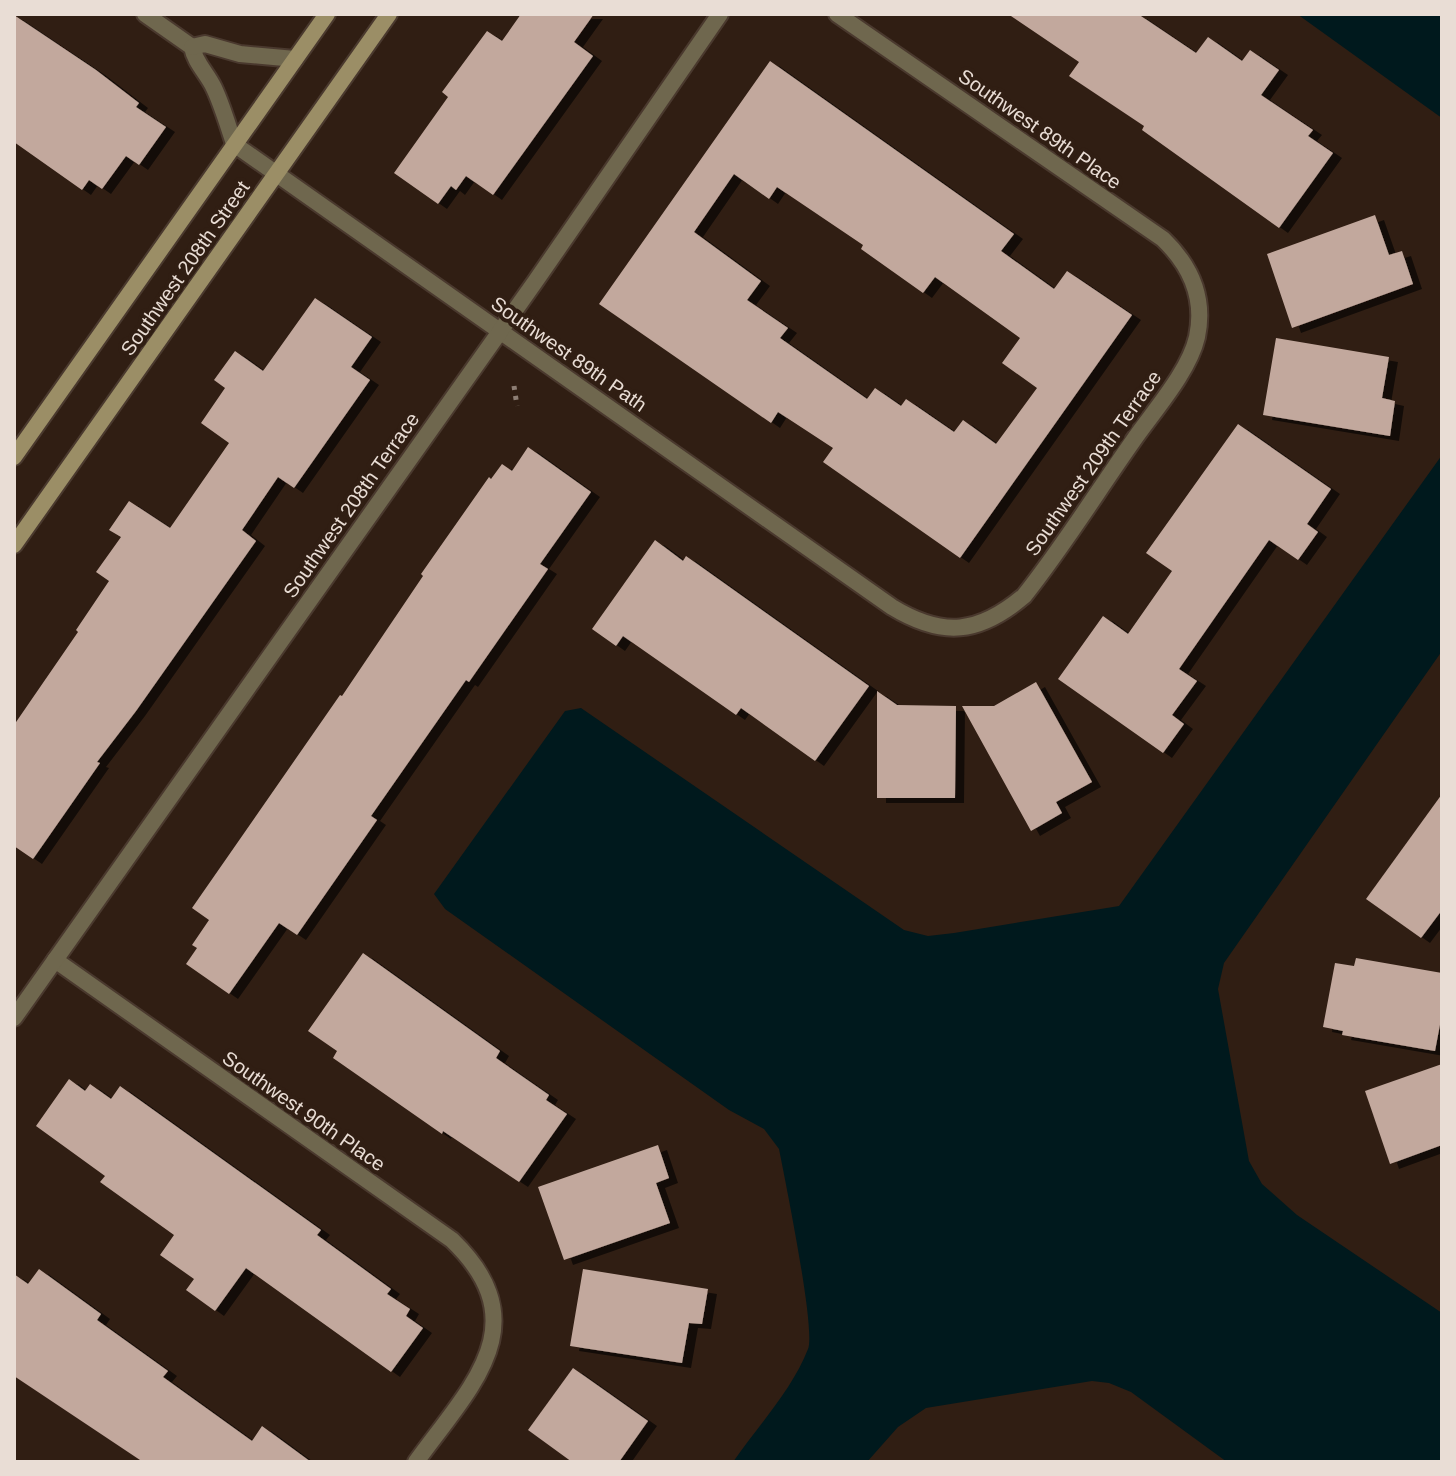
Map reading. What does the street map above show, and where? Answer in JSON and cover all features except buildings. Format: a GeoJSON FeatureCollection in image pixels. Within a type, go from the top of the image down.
{"type":"FeatureCollection","features":[{"type":"Feature","properties":{"kind":"street"},"geometry":{"type":"LineString","coordinates":[[145,14],[192,47],[194,59],[215,90],[234,144]]}},
{"type":"Feature","properties":{"kind":"street","name":"Southwest 208th Street"},"geometry":{"type":"LineString","coordinates":[[14,457],[327,14]]}},
{"type":"Feature","properties":{"kind":"street","name":"Southwest 208th Street"},"geometry":{"type":"LineString","coordinates":[[14,545],[389,14]]}},
{"type":"Feature","properties":{"kind":"street","name":"Southwest 208th Terrace"},"geometry":{"type":"LineString","coordinates":[[14,1018],[720,14]]}},
{"type":"Feature","properties":{"kind":"street","name":"Southwest 89th Place"},"geometry":{"type":"LineString","coordinates":[[837,14],[1163,239],[1188,269],[1198,298]]}},
{"type":"Feature","properties":{"kind":"street"},"geometry":{"type":"LineString","coordinates":[[192,47],[205,44],[240,54],[295,59]]}},
{"type":"Feature","properties":{"kind":"street","name":"Southwest 89th Path"},"geometry":{"type":"LineString","coordinates":[[234,144],[892,607],[929,626],[955,628],[979,625]]}},
{"type":"Feature","properties":{"kind":"street","name":"Southwest 209th Terrace"},"geometry":{"type":"LineString","coordinates":[[979,625],[1002,614],[1024,596],[1172,386],[1196,341],[1200,316],[1198,298]]}},
{"type":"Feature","properties":{"kind":"street","name":"Southwest 90th Place"},"geometry":{"type":"LineString","coordinates":[[55,960],[452,1240],[479,1270],[493,1305],[493,1337],[482,1367],[416,1462]]}},
{"type":"Feature","properties":{"kind":"path"},"geometry":{"type":"LineString","coordinates":[[514,386],[517,406]]}},
{"type":"Feature","properties":{"kind":"water"},"geometry":{"type":"Polygon","coordinates":[[[1297,14],[1442,14],[1442,118],[1439,116],[1297,14]]]}},
{"type":"Feature","properties":{"kind":"water"},"geometry":{"type":"Polygon","coordinates":[[[1442,455],[1442,651],[1224,963],[1218,989],[1249,1161],[1262,1184],[1297,1215],[1442,1313],[1442,1462],[1227,1462],[1131,1392],[1109,1383],[1092,1381],[926,1408],[898,1427],[867,1462],[733,1462],[784,1393],[808,1349],[804,1286],[779,1149],[764,1129],[729,1110],[445,909],[434,894],[565,711],[581,708],[904,930],[928,936],[1119,906],[1442,455]]]}}]}
